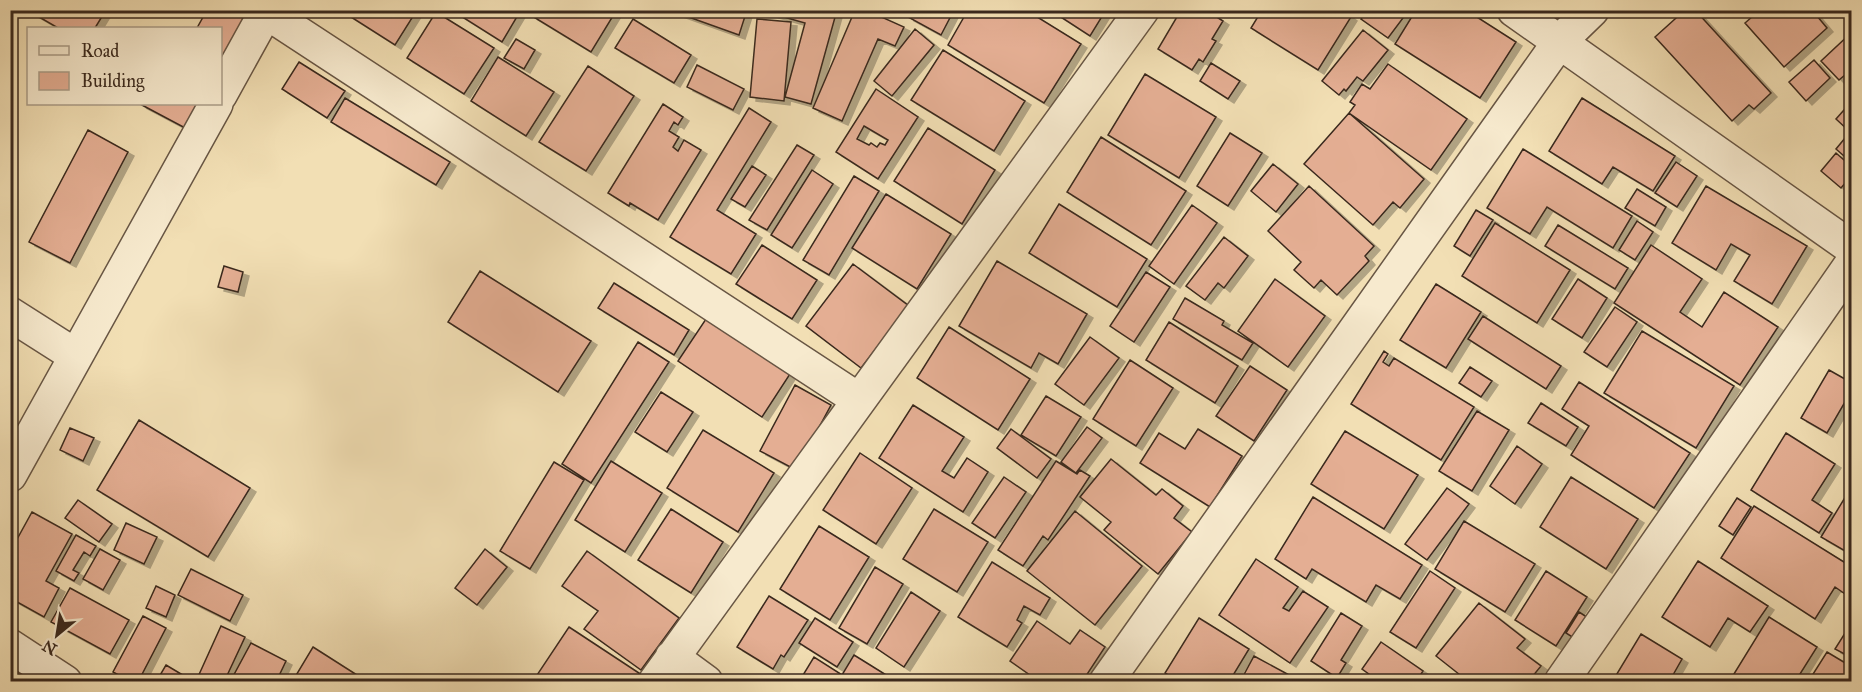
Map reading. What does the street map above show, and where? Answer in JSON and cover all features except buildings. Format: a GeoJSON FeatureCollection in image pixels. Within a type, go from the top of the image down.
{"type":"FeatureCollection","features":[{"type":"Feature","properties":{"kind":"street"},"geometry":{"type":"LineString","coordinates":[[706,681],[663,669],[1142,10]]}},
{"type":"Feature","properties":{"kind":"street"},"geometry":{"type":"LineString","coordinates":[[1514,10],[1851,248]]}},
{"type":"Feature","properties":{"kind":"street"},"geometry":{"type":"LineString","coordinates":[[1106,681],[1560,41],[1592,10]]}},
{"type":"Feature","properties":{"kind":"street"},"geometry":{"type":"LineString","coordinates":[[222,91],[267,11],[859,400]]}},
{"type":"Feature","properties":{"kind":"street"},"geometry":{"type":"LineString","coordinates":[[10,475],[215,105]]}},
{"type":"Feature","properties":{"kind":"street"},"geometry":{"type":"LineString","coordinates":[[1561,681],[1851,263]]}},
{"type":"Feature","properties":{"kind":"street"},"geometry":{"type":"LineString","coordinates":[[10,314],[76,356]]}},
{"type":"Feature","properties":{"kind":"street"},"geometry":{"type":"LineString","coordinates":[[10,646],[65,681]]}}]}
